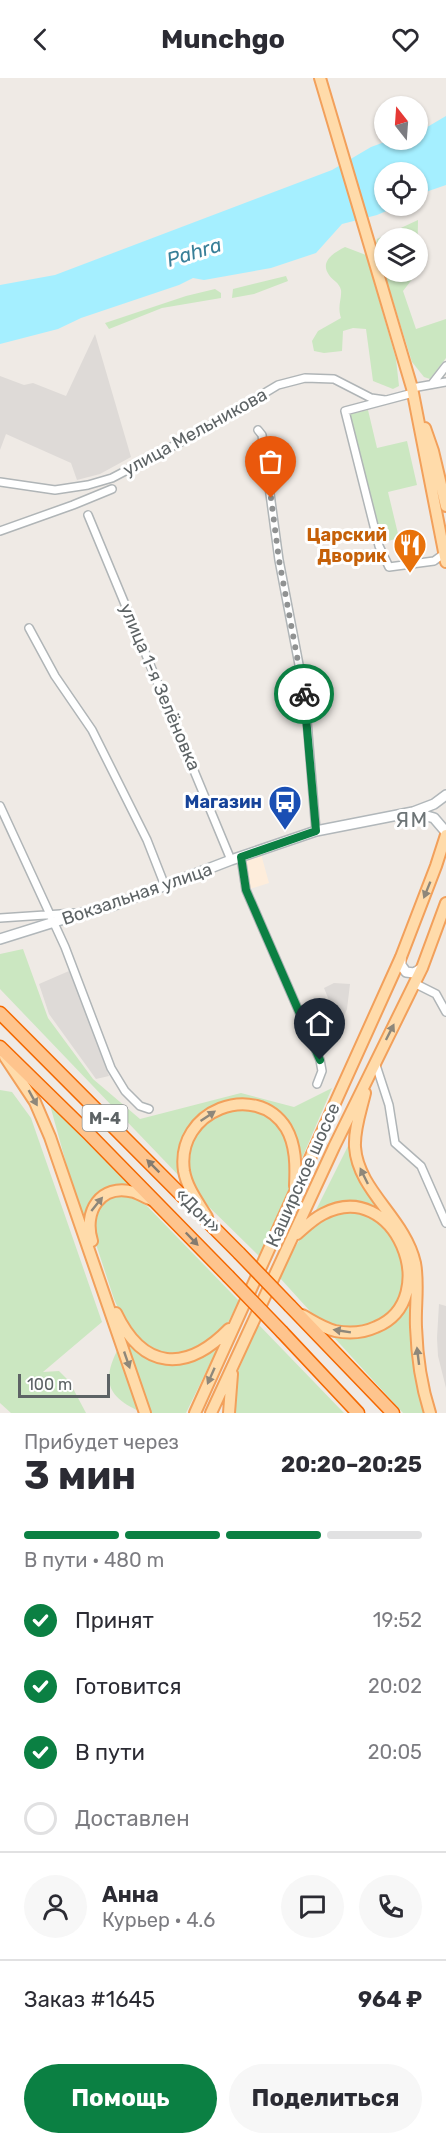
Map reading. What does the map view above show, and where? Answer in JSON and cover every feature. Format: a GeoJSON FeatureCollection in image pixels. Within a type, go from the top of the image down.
{"type":"FeatureCollection","features":[{"type":"Feature","properties":{"kind":"highway","name":"«Дон»"},"geometry":{"type":"LineString","coordinates":[[0,1013],[210,1222],[393,1413]]}},
{"type":"Feature","properties":{"kind":"highway","name":"«Дон»"},"geometry":{"type":"LineString","coordinates":[[0,1048],[156,1202],[358,1413]]}},
{"type":"Feature","properties":{"kind":"main road"},"geometry":{"type":"LineString","coordinates":[[320,78],[433,451],[446,506]]}},
{"type":"Feature","properties":{"kind":"main road"},"geometry":{"type":"LineString","coordinates":[[413,391],[445,557]]}},
{"type":"Feature","properties":{"kind":"main road","name":"Каширское шоссе"},"geometry":{"type":"LineString","coordinates":[[195,1413],[400,957],[436,866],[446,833]]}},
{"type":"Feature","properties":{"kind":"main road","name":"Каширское шоссе"},"geometry":{"type":"LineString","coordinates":[[212,1413],[372,1067],[422,968],[446,903]]}},
{"type":"Feature","properties":{"kind":"main road"},"geometry":{"type":"LineString","coordinates":[[0,1048],[35,1102],[50,1137],[145,1413]]}},
{"type":"Feature","properties":{"kind":"main road"},"geometry":{"type":"LineString","coordinates":[[372,1067],[357,1125],[355,1150],[367,1183],[401,1228],[413,1256],[416,1278],[416,1342],[423,1387],[430,1413]]}},
{"type":"Feature","properties":{"kind":"main road"},"geometry":{"type":"LineString","coordinates":[[210,1222],[186,1180],[184,1152],[187,1141],[197,1124],[208,1114],[222,1107],[255,1106],[282,1123],[291,1138],[295,1156],[295,1191]]}},
{"type":"Feature","properties":{"kind":"main road"},"geometry":{"type":"LineString","coordinates":[[156,1202],[133,1192],[114,1192],[104,1195],[96,1202],[89,1217],[90,1234],[100,1267],[115,1309],[128,1334],[139,1346],[152,1354],[181,1359],[193,1356],[210,1347],[235,1323]]}},
{"type":"Feature","properties":{"kind":"main road"},"geometry":{"type":"LineString","coordinates":[[293,1239],[312,1221],[333,1210],[353,1207],[372,1211],[387,1221],[396,1234],[406,1258],[409,1275],[406,1298],[402,1306],[383,1324],[365,1332],[334,1331],[293,1309]]}},
{"type":"Feature","properties":{"kind":"main road"},"geometry":{"type":"LineString","coordinates":[[229,1413],[233,1364]]}},
{"type":"Feature","properties":{"kind":"street"},"geometry":{"type":"LineString","coordinates":[[432,384],[446,366]]}},
{"type":"Feature","properties":{"kind":"street","name":"улица Мельникова"},"geometry":{"type":"LineString","coordinates":[[0,482],[55,490],[88,485],[112,478],[196,434],[278,385],[305,378],[334,379],[371,398],[385,400]]}},
{"type":"Feature","properties":{"kind":"street"},"geometry":{"type":"LineString","coordinates":[[445,557],[434,561],[388,567],[379,546],[345,411],[432,384],[446,382]]}},
{"type":"Feature","properties":{"kind":"street"},"geometry":{"type":"LineString","coordinates":[[258,430],[262,435],[279,560],[305,696],[316,831]]}},
{"type":"Feature","properties":{"kind":"street"},"geometry":{"type":"LineString","coordinates":[[0,531],[112,489]]}},
{"type":"Feature","properties":{"kind":"street","name":"улица 1-я Зелёновка"},"geometry":{"type":"LineString","coordinates":[[88,515],[320,1060],[322,1071],[317,1084]]}},
{"type":"Feature","properties":{"kind":"street"},"geometry":{"type":"LineString","coordinates":[[29,628],[55,676],[92,730],[147,840],[165,886]]}},
{"type":"Feature","properties":{"kind":"street","name":"Вокзальная улица"},"geometry":{"type":"LineString","coordinates":[[0,939],[50,919],[112,906],[316,831],[413,812],[434,804],[446,795]]}},
{"type":"Feature","properties":{"kind":"street"},"geometry":{"type":"LineString","coordinates":[[0,806],[50,919],[65,947],[111,1068],[125,1091],[140,1107],[149,1109]]}},
{"type":"Feature","properties":{"kind":"street"},"geometry":{"type":"LineString","coordinates":[[413,812],[434,818],[446,833]]}},
{"type":"Feature","properties":{"kind":"street"},"geometry":{"type":"LineString","coordinates":[[0,918],[50,919]]}},
{"type":"Feature","properties":{"kind":"street"},"geometry":{"type":"LineString","coordinates":[[400,957],[401,965],[406,972],[414,973],[422,968]]}},
{"type":"Feature","properties":{"kind":"street"},"geometry":{"type":"LineString","coordinates":[[414,983],[436,994],[446,1012]]}},
{"type":"Feature","properties":{"kind":"street"},"geometry":{"type":"LineString","coordinates":[[372,1067],[389,1105],[395,1143],[420,1166],[446,1223]]}},
{"type":"Feature","properties":{"kind":"shaded area"},"geometry":{"type":"Polygon","coordinates":[[[95,334],[131,457],[100,474],[77,480],[71,463],[6,434],[0,450],[0,376],[24,385],[33,383],[66,396],[95,334]]]}},
{"type":"Feature","properties":{"kind":"shaded area"},"geometry":{"type":"Polygon","coordinates":[[[261,854],[269,883],[250,889],[245,860],[261,854]]]}},
{"type":"Feature","properties":{"kind":"shaded area"},"geometry":{"type":"Polygon","coordinates":[[[69,971],[109,1076],[96,1079],[49,1014],[39,984],[69,971]]]}},
{"type":"Feature","properties":{"kind":"shaded area"},"geometry":{"type":"Polygon","coordinates":[[[334,983],[350,984],[347,1009],[340,1025],[327,1026],[323,1015],[333,1010],[324,988],[334,983]]]}},
{"type":"Feature","properties":{"kind":"shaded area"},"geometry":{"type":"Polygon","coordinates":[[[439,1304],[446,1306],[446,1388],[438,1356],[439,1304]]]}},
{"type":"Feature","properties":{"kind":"green space"},"geometry":{"type":"Polygon","coordinates":[[[418,220],[418,228],[401,228],[418,220]]]}},
{"type":"Feature","properties":{"kind":"green space"},"geometry":{"type":"Polygon","coordinates":[[[345,247],[366,255],[396,359],[399,386],[393,389],[373,381],[366,329],[353,328],[343,331],[342,351],[324,353],[314,351],[312,341],[318,331],[341,318],[339,310],[341,290],[326,270],[326,265],[330,258],[345,247]]]}},
{"type":"Feature","properties":{"kind":"green space"},"geometry":{"type":"Polygon","coordinates":[[[286,276],[288,281],[254,294],[232,298],[233,289],[286,276]]]}},
{"type":"Feature","properties":{"kind":"green space"},"geometry":{"type":"Polygon","coordinates":[[[387,282],[410,282],[403,291],[416,329],[446,319],[446,358],[430,379],[424,377],[412,362],[387,282]]]}},
{"type":"Feature","properties":{"kind":"green space"},"geometry":{"type":"Polygon","coordinates":[[[215,289],[221,293],[221,298],[162,308],[109,329],[105,323],[186,296],[215,289]]]}},
{"type":"Feature","properties":{"kind":"green space"},"geometry":{"type":"Polygon","coordinates":[[[368,410],[377,448],[407,441],[417,485],[388,492],[399,538],[381,543],[350,414],[368,410]]]}},
{"type":"Feature","properties":{"kind":"green space"},"geometry":{"type":"Polygon","coordinates":[[[23,949],[48,1018],[93,1079],[140,1119],[241,1093],[294,1107],[332,1088],[300,1163],[295,1142],[260,1104],[222,1109],[203,1113],[191,1125],[186,1143],[182,1179],[0,989],[0,954],[23,949]]]}},
{"type":"Feature","properties":{"kind":"green space"},"geometry":{"type":"Polygon","coordinates":[[[0,1090],[12,1092],[31,1118],[102,1322],[43,1372],[59,1371],[69,1381],[86,1413],[11,1413],[0,1403],[0,1090]]]}},
{"type":"Feature","properties":{"kind":"green space"},"geometry":{"type":"Polygon","coordinates":[[[50,1105],[131,1187],[112,1188],[99,1193],[90,1203],[82,1221],[50,1105]]]}},
{"type":"Feature","properties":{"kind":"green space"},"geometry":{"type":"Polygon","coordinates":[[[248,1108],[272,1117],[288,1138],[293,1173],[289,1189],[259,1256],[203,1201],[195,1191],[188,1175],[190,1140],[213,1114],[248,1108]]]}},
{"type":"Feature","properties":{"kind":"green space"},"geometry":{"type":"Polygon","coordinates":[[[354,1134],[352,1150],[387,1216],[376,1210],[314,1214],[354,1134]]]}},
{"type":"Feature","properties":{"kind":"green space"},"geometry":{"type":"Polygon","coordinates":[[[131,1195],[148,1207],[239,1301],[225,1328],[201,1349],[168,1356],[143,1345],[122,1317],[93,1235],[96,1207],[107,1196],[131,1195]]]}},
{"type":"Feature","properties":{"kind":"green space"},"geometry":{"type":"Polygon","coordinates":[[[360,1210],[390,1230],[405,1264],[404,1292],[396,1308],[373,1326],[341,1329],[318,1320],[280,1278],[300,1240],[313,1224],[335,1212],[360,1210]]]}},
{"type":"Feature","properties":{"kind":"green space"},"geometry":{"type":"Polygon","coordinates":[[[413,1283],[426,1413],[403,1413],[330,1333],[374,1332],[413,1283]]]}},
{"type":"Feature","properties":{"kind":"green space"},"geometry":{"type":"Polygon","coordinates":[[[258,1324],[344,1413],[232,1413],[236,1376],[258,1324]]]}},
{"type":"Feature","properties":{"kind":"green space"},"geometry":{"type":"Polygon","coordinates":[[[121,1331],[133,1346],[193,1360],[206,1354],[221,1341],[186,1413],[148,1413],[121,1331]]]}},
{"type":"Feature","properties":{"kind":"green space"},"geometry":{"type":"Polygon","coordinates":[[[119,1347],[141,1412],[121,1400],[110,1387],[110,1369],[119,1347]]]}},
{"type":"Feature","properties":{"kind":"water","name":"Pahra"},"geometry":{"type":"Polygon","coordinates":[[[446,116],[446,185],[428,191],[428,162],[374,162],[374,216],[342,224],[316,253],[271,268],[204,280],[193,278],[179,285],[81,318],[58,329],[0,344],[0,285],[55,275],[332,170],[374,146],[374,150],[428,150],[428,127],[446,116]]]}},
{"type":"Feature","properties":{"kind":"way so far"},"geometry":{"type":"LineString","coordinates":[[271,498],[279,560],[304,694]]}},
{"type":"Feature","properties":{"kind":"place","name":"Царский Дворик"},"geometry":{"type":"Point","coordinates":[410,574]}},
{"type":"Feature","properties":{"kind":"place","name":"Магазин"},"geometry":{"type":"Point","coordinates":[285,831]}},
{"type":"Feature","properties":{"kind":"district","name":"ЯМ"},"geometry":{"type":"Point","coordinates":[412,820]}},
{"type":"Feature","properties":{"kind":"route"},"geometry":{"type":"LineString","coordinates":[[304,694],[316,831],[241,857],[246,890],[320,1060]]}}]}
